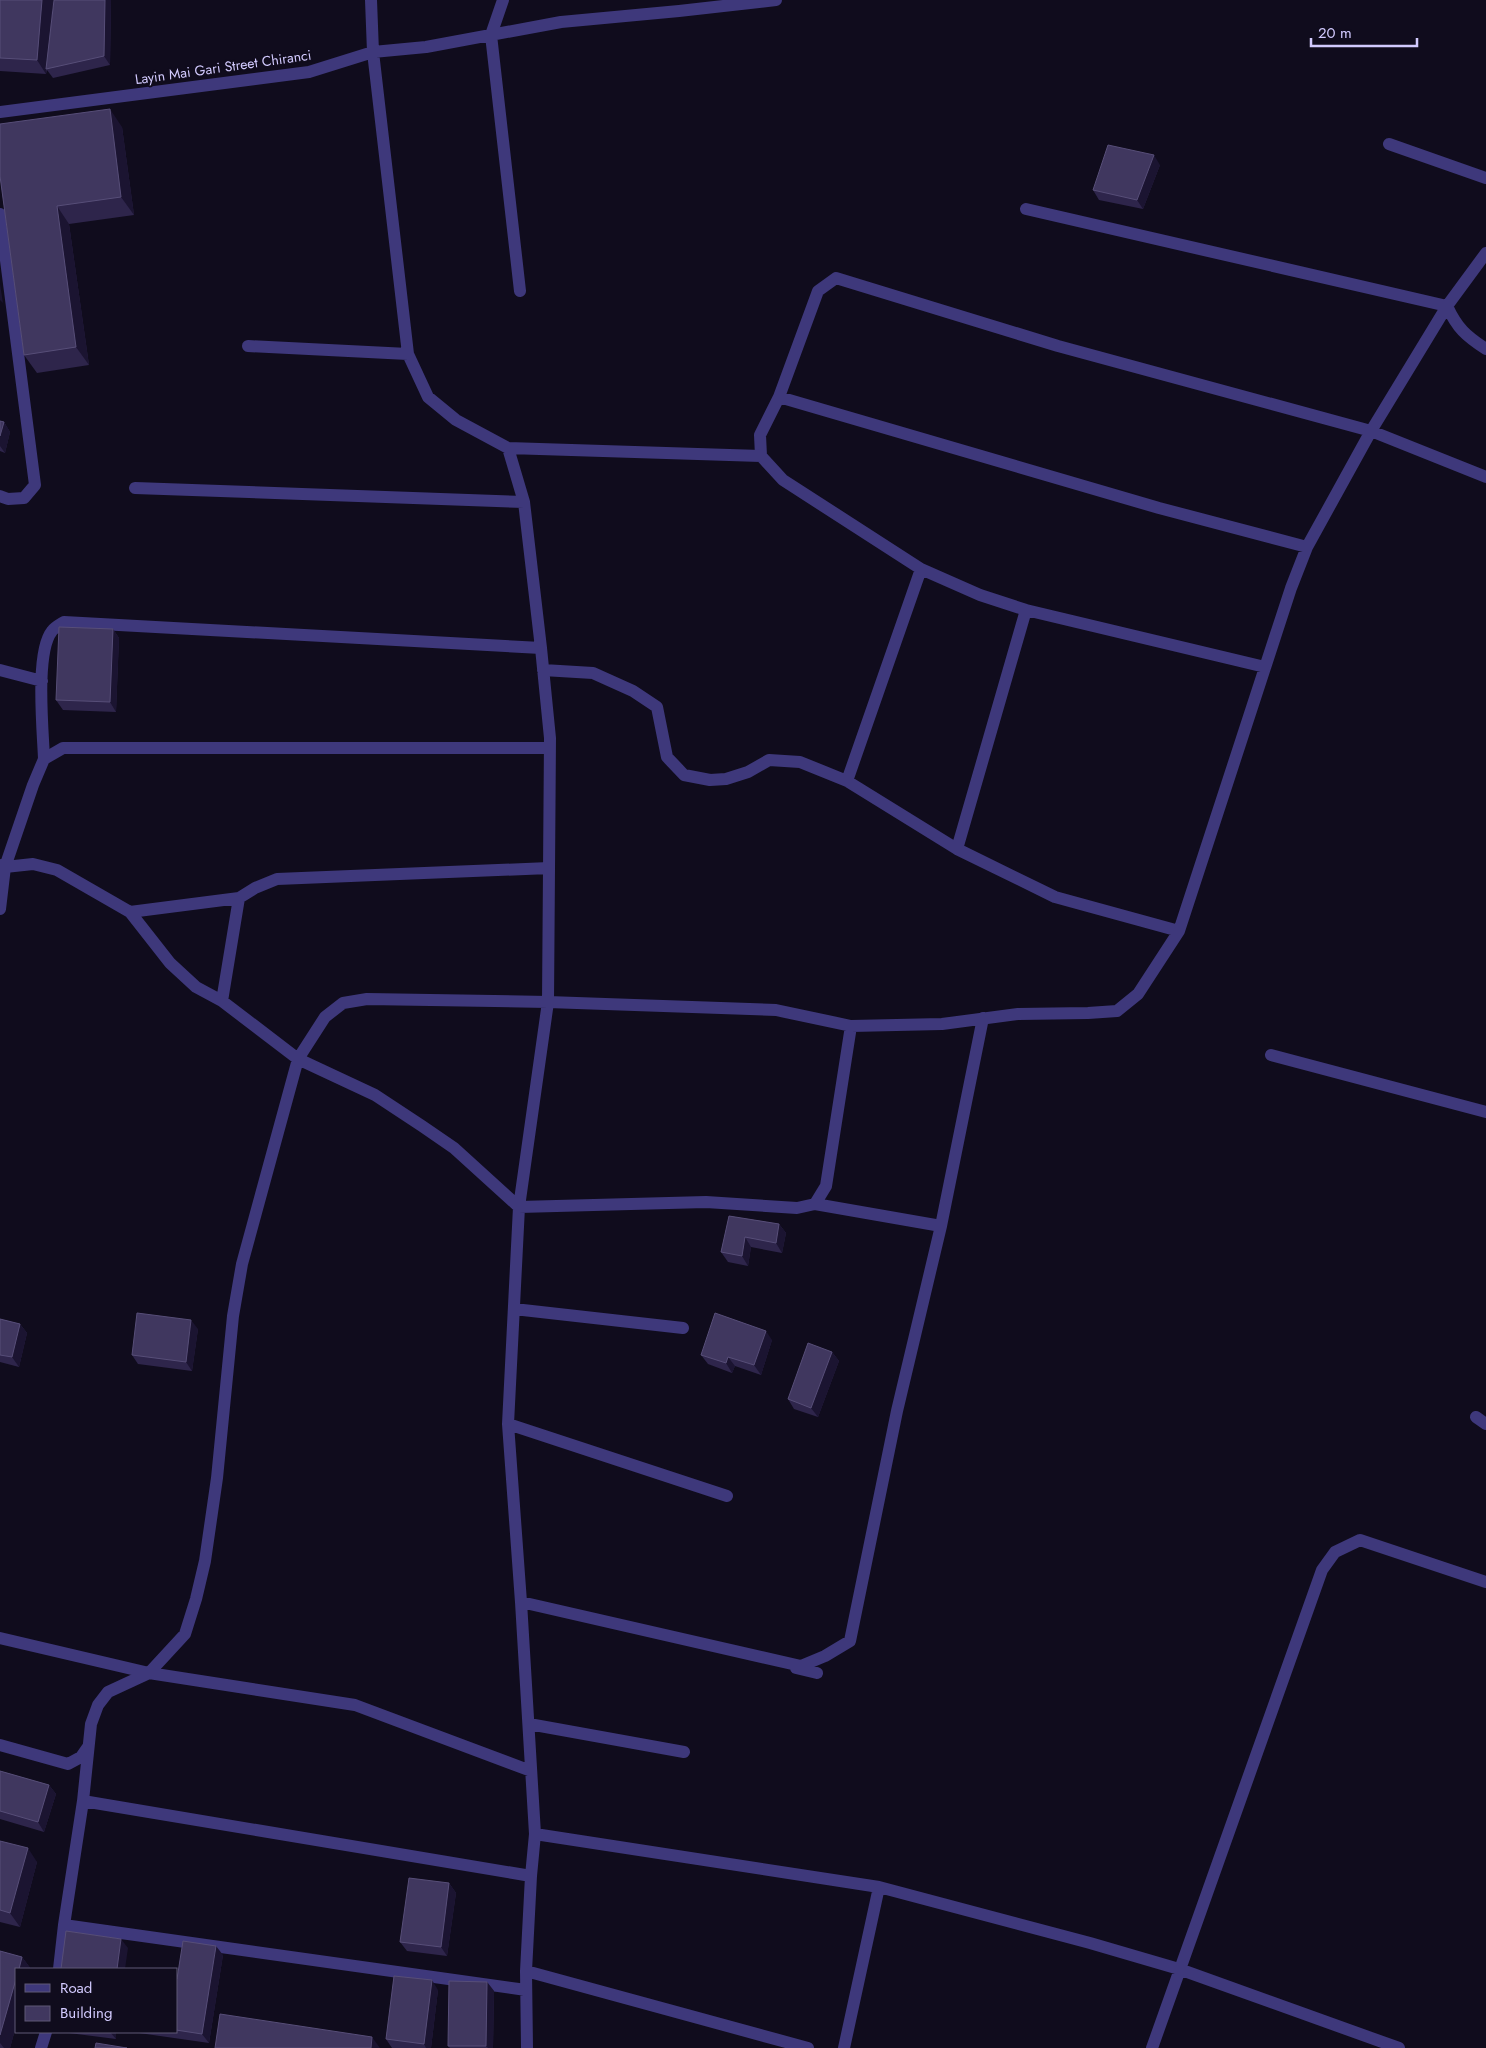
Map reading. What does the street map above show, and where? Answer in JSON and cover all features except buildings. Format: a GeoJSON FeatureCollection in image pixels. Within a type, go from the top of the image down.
{"type":"FeatureCollection","features":[{"type":"Feature","properties":{"kind":"street"},"geometry":{"type":"LineString","coordinates":[[371,0],[373,52],[408,354],[428,397],[456,420],[508,448],[761,456]]}},
{"type":"Feature","properties":{"kind":"street"},"geometry":{"type":"LineString","coordinates":[[502,0],[491,35],[520,291]]}},
{"type":"Feature","properties":{"kind":"street","name":"Layin Mai Gari Street Chiranci"},"geometry":{"type":"LineString","coordinates":[[0,112],[309,72],[373,52],[426,47],[561,22],[776,0]]}},
{"type":"Feature","properties":{"kind":"street"},"geometry":{"type":"LineString","coordinates":[[1389,144],[1486,178]]}},
{"type":"Feature","properties":{"kind":"street"},"geometry":{"type":"LineString","coordinates":[[1026,209],[1447,306]]}},
{"type":"Feature","properties":{"kind":"street"},"geometry":{"type":"LineString","coordinates":[[0,214],[35,485],[24,498],[8,499],[0,496]]}},
{"type":"Feature","properties":{"kind":"street"},"geometry":{"type":"LineString","coordinates":[[59,1968],[83,1801],[91,1724],[98,1705],[108,1692],[149,1672],[184,1634],[196,1599],[205,1561],[216,1487],[233,1316],[242,1264],[298,1059],[325,1017],[343,1003],[368,999],[548,1002],[776,1010],[851,1026],[942,1024],[1018,1014],[1118,1011],[1138,994],[1179,931],[1291,588],[1307,547],[1371,431],[1447,306],[1486,253]]}},
{"type":"Feature","properties":{"kind":"street"},"geometry":{"type":"LineString","coordinates":[[1265,667],[1026,610],[980,595],[921,569],[783,480],[761,456],[760,435],[779,397],[818,291],[836,278],[1058,346],[1371,431],[1486,477]]}},
{"type":"Feature","properties":{"kind":"street"},"geometry":{"type":"LineString","coordinates":[[1447,306],[1455,323],[1468,337],[1486,349]]}},
{"type":"Feature","properties":{"kind":"street"},"geometry":{"type":"LineString","coordinates":[[248,346],[408,354]]}},
{"type":"Feature","properties":{"kind":"street"},"geometry":{"type":"LineString","coordinates":[[779,397],[1158,508],[1307,547]]}},
{"type":"Feature","properties":{"kind":"street"},"geometry":{"type":"LineString","coordinates":[[508,448],[524,502],[542,648],[549,748],[548,1002],[519,1207],[508,1424],[535,1834],[526,1971],[527,2048]]}},
{"type":"Feature","properties":{"kind":"street"},"geometry":{"type":"LineString","coordinates":[[135,488],[524,502]]}},
{"type":"Feature","properties":{"kind":"street"},"geometry":{"type":"LineString","coordinates":[[847,781],[921,569]]}},
{"type":"Feature","properties":{"kind":"street"},"geometry":{"type":"LineString","coordinates":[[957,849],[1026,610]]}},
{"type":"Feature","properties":{"kind":"street"},"geometry":{"type":"LineString","coordinates":[[0,909],[3,866],[44,759],[42,681],[46,646],[52,631],[64,622],[542,648]]}},
{"type":"Feature","properties":{"kind":"street"},"geometry":{"type":"LineString","coordinates":[[0,670],[42,681]]}},
{"type":"Feature","properties":{"kind":"street"},"geometry":{"type":"LineString","coordinates":[[543,670],[592,674],[633,691],[657,707],[667,757],[684,775],[710,780],[726,779],[748,772],[769,760],[800,762],[847,781],[957,849],[1055,897],[1179,931]]}},
{"type":"Feature","properties":{"kind":"street"},"geometry":{"type":"LineString","coordinates":[[44,759],[63,748],[549,748]]}},
{"type":"Feature","properties":{"kind":"street"},"geometry":{"type":"LineString","coordinates":[[3,866],[33,864],[57,870],[130,912],[170,963],[196,987],[222,1001],[298,1059],[375,1095],[422,1126],[454,1148],[519,1207],[706,1202],[797,1208],[815,1204],[941,1226]]}},
{"type":"Feature","properties":{"kind":"street"},"geometry":{"type":"LineString","coordinates":[[130,912],[239,898],[255,888],[277,879],[549,868]]}},
{"type":"Feature","properties":{"kind":"street"},"geometry":{"type":"LineString","coordinates":[[222,1001],[239,898]]}},
{"type":"Feature","properties":{"kind":"street"},"geometry":{"type":"LineString","coordinates":[[521,1602],[801,1666],[826,1656],[850,1641],[897,1411],[941,1226],[983,1018]]}},
{"type":"Feature","properties":{"kind":"street"},"geometry":{"type":"LineString","coordinates":[[815,1204],[826,1186],[851,1026]]}},
{"type":"Feature","properties":{"kind":"street"},"geometry":{"type":"LineString","coordinates":[[1272,1055],[1486,1112]]}},
{"type":"Feature","properties":{"kind":"street"},"geometry":{"type":"LineString","coordinates":[[514,1309],[683,1328]]}},
{"type":"Feature","properties":{"kind":"street"},"geometry":{"type":"LineString","coordinates":[[508,1424],[727,1496]]}},
{"type":"Feature","properties":{"kind":"street"},"geometry":{"type":"LineString","coordinates":[[1152,2048],[1178,1969],[1322,1570],[1335,1552],[1360,1540],[1486,1582]]}},
{"type":"Feature","properties":{"kind":"street"},"geometry":{"type":"LineString","coordinates":[[521,1602],[817,1673]]}},
{"type":"Feature","properties":{"kind":"street"},"geometry":{"type":"LineString","coordinates":[[0,1638],[149,1672],[355,1705],[531,1771]]}},
{"type":"Feature","properties":{"kind":"street"},"geometry":{"type":"LineString","coordinates":[[529,1724],[684,1752]]}},
{"type":"Feature","properties":{"kind":"street"},"geometry":{"type":"LineString","coordinates":[[0,1745],[68,1764],[82,1757],[89,1745]]}},
{"type":"Feature","properties":{"kind":"street"},"geometry":{"type":"LineString","coordinates":[[83,1801],[531,1876]]}},
{"type":"Feature","properties":{"kind":"street"},"geometry":{"type":"LineString","coordinates":[[535,1834],[879,1887],[1090,1943],[1178,1969],[1400,2048]]}},
{"type":"Feature","properties":{"kind":"street"},"geometry":{"type":"LineString","coordinates":[[844,2048],[879,1887]]}},
{"type":"Feature","properties":{"kind":"street"},"geometry":{"type":"LineString","coordinates":[[64,1925],[526,1990]]}},
{"type":"Feature","properties":{"kind":"street"},"geometry":{"type":"LineString","coordinates":[[526,1971],[808,2048]]}},
{"type":"Feature","properties":{"kind":"street"},"geometry":{"type":"LineString","coordinates":[[41,2048],[46,2033]]}}]}
